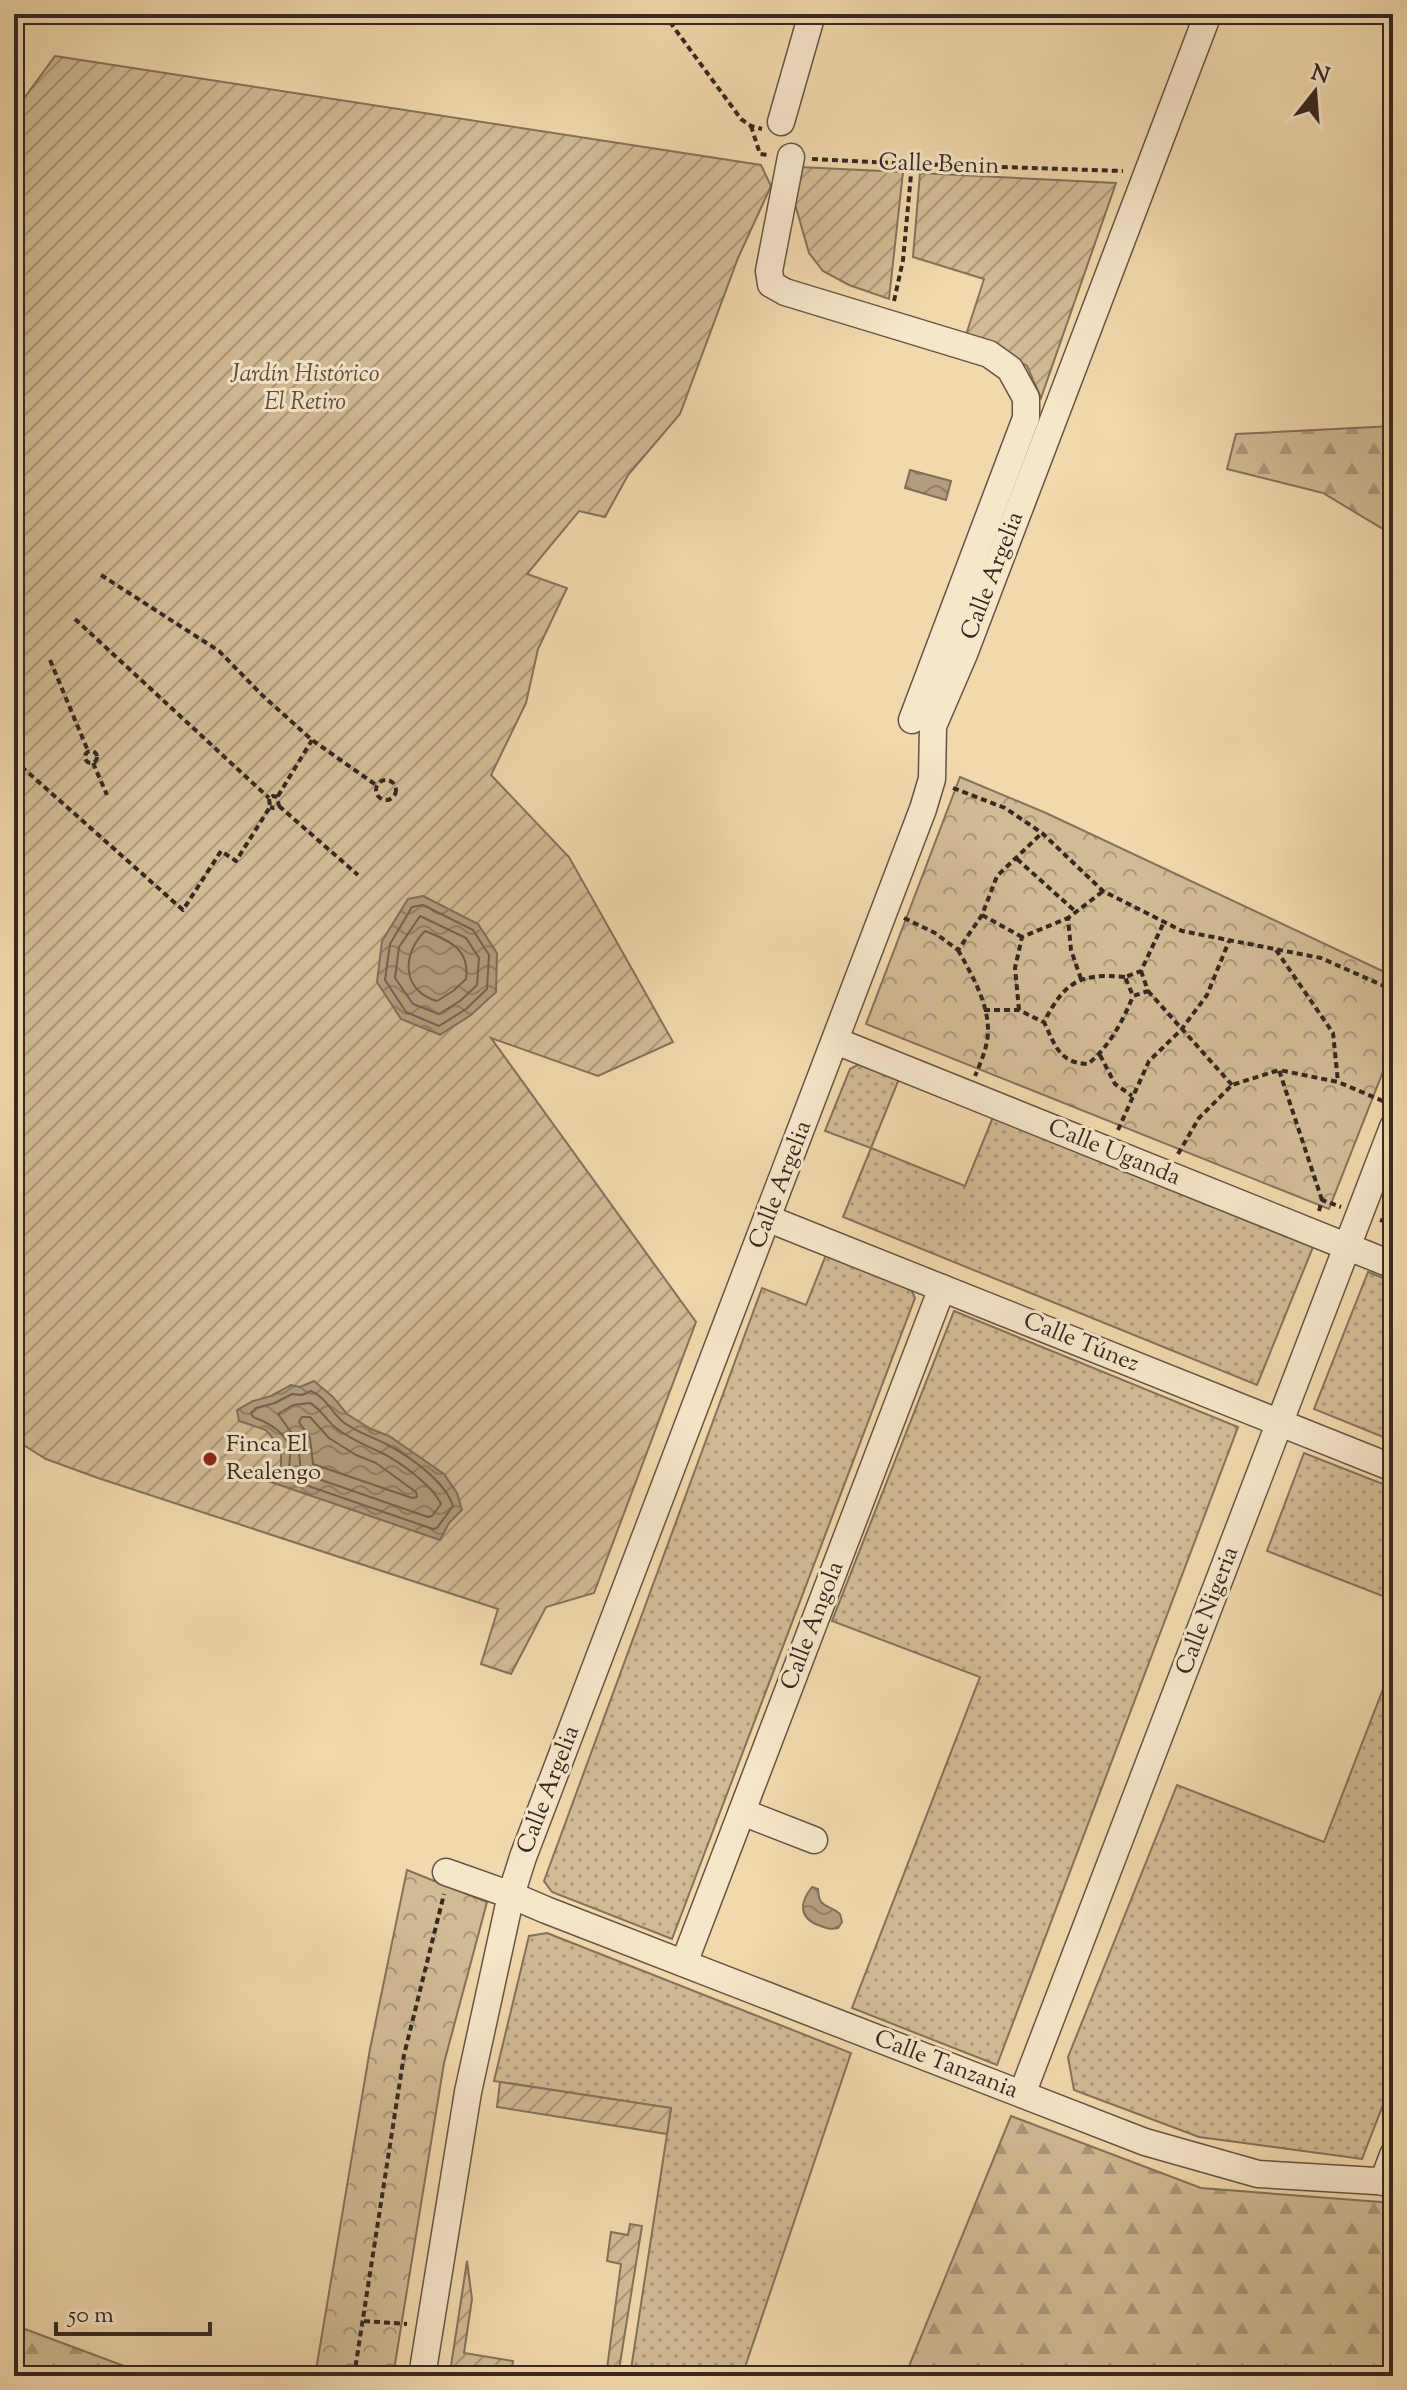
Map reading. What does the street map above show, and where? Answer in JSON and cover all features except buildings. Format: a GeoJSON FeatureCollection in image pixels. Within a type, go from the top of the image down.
{"type":"FeatureCollection","features":[{"type":"Feature","properties":{"kind":"street"},"geometry":{"type":"LineString","coordinates":[[781,122],[812,14]]}},
{"type":"Feature","properties":{"kind":"street","name":"Calle Argelia"},"geometry":{"type":"LineString","coordinates":[[422,2376],[468,2092],[511,1895],[523,1857],[923,809],[932,779],[933,726],[964,654],[1208,14]]}},
{"type":"Feature","properties":{"kind":"street"},"geometry":{"type":"LineString","coordinates":[[791,157],[769,271],[771,284],[785,292],[989,354],[1010,369],[1026,398],[1026,418],[912,720]]}},
{"type":"Feature","properties":{"kind":"street","name":"Calle Uganda"},"geometry":{"type":"LineString","coordinates":[[836,1041],[1393,1265]]}},
{"type":"Feature","properties":{"kind":"street","name":"Calle Nigeria"},"geometry":{"type":"LineString","coordinates":[[1022,2094],[1393,1127]]}},
{"type":"Feature","properties":{"kind":"street","name":"Calle Túnez"},"geometry":{"type":"LineString","coordinates":[[769,1219],[1393,1468]]}},
{"type":"Feature","properties":{"kind":"street","name":"Calle Angola"},"geometry":{"type":"LineString","coordinates":[[684,1963],[942,1288]]}},
{"type":"Feature","properties":{"kind":"street"},"geometry":{"type":"LineString","coordinates":[[742,1812],[814,1840]]}},
{"type":"Feature","properties":{"kind":"street","name":"Calle Tanzania"},"geometry":{"type":"LineString","coordinates":[[446,1872],[1145,2142],[1258,2174],[1388,2182]]}},
{"type":"Feature","properties":{"kind":"street"},"geometry":{"type":"LineString","coordinates":[[1388,2182],[1393,2155]]}},
{"type":"Feature","properties":{"kind":"path","name":"Calle Benin"},"geometry":{"type":"LineString","coordinates":[[664,14],[741,119],[751,126],[760,154],[912,164],[1147,172]]}},
{"type":"Feature","properties":{"kind":"path"},"geometry":{"type":"LineString","coordinates":[[751,126],[768,130],[781,122]]}},
{"type":"Feature","properties":{"kind":"path"},"geometry":{"type":"LineString","coordinates":[[893,305],[903,260],[912,164]]}},
{"type":"Feature","properties":{"kind":"path"},"geometry":{"type":"LineString","coordinates":[[101,575],[219,651],[312,740],[376,785]]}},
{"type":"Feature","properties":{"kind":"path"},"geometry":{"type":"LineString","coordinates":[[75,619],[269,798]]}},
{"type":"Feature","properties":{"kind":"path"},"geometry":{"type":"LineString","coordinates":[[50,660],[88,751],[96,754],[97,760],[93,763],[107,795]]}},
{"type":"Feature","properties":{"kind":"path"},"geometry":{"type":"LineString","coordinates":[[312,740],[277,797],[279,806],[358,875]]}},
{"type":"Feature","properties":{"kind":"path"},"geometry":{"type":"LineString","coordinates":[[14,760],[183,910],[221,851],[236,861],[270,807],[269,798]]}},
{"type":"Feature","properties":{"kind":"path"},"geometry":{"type":"LineString","coordinates":[[932,779],[1005,808],[1042,833],[1103,891],[1182,931],[1321,958],[1393,990]]}},
{"type":"Feature","properties":{"kind":"path"},"geometry":{"type":"LineString","coordinates":[[390,780],[396,789],[395,795],[381,799],[375,790],[376,785],[380,781],[390,780]]}},
{"type":"Feature","properties":{"kind":"path"},"geometry":{"type":"LineString","coordinates":[[269,798],[277,797]]}},
{"type":"Feature","properties":{"kind":"path"},"geometry":{"type":"LineString","coordinates":[[270,807],[279,806]]}},
{"type":"Feature","properties":{"kind":"path"},"geometry":{"type":"LineString","coordinates":[[958,950],[982,915],[997,876],[1042,833]]}},
{"type":"Feature","properties":{"kind":"path"},"geometry":{"type":"LineString","coordinates":[[1017,859],[1076,912]]}},
{"type":"Feature","properties":{"kind":"path"},"geometry":{"type":"LineString","coordinates":[[1022,937],[1068,918],[1103,891]]}},
{"type":"Feature","properties":{"kind":"path"},"geometry":{"type":"LineString","coordinates":[[885,911],[935,933],[958,950],[975,980],[988,1031],[969,1094]]}},
{"type":"Feature","properties":{"kind":"path"},"geometry":{"type":"LineString","coordinates":[[982,915],[1022,937]]}},
{"type":"Feature","properties":{"kind":"path"},"geometry":{"type":"LineString","coordinates":[[1068,918],[1071,950],[1081,979]]}},
{"type":"Feature","properties":{"kind":"path"},"geometry":{"type":"LineString","coordinates":[[1044,1022],[1057,1000],[1081,979],[1094,975],[1125,977],[1141,971],[1164,922]]}},
{"type":"Feature","properties":{"kind":"path"},"geometry":{"type":"LineString","coordinates":[[1019,1010],[1015,968],[1022,937]]}},
{"type":"Feature","properties":{"kind":"path"},"geometry":{"type":"LineString","coordinates":[[1110,1151],[1149,1061],[1181,1030],[1207,995],[1229,941]]}},
{"type":"Feature","properties":{"kind":"path"},"geometry":{"type":"LineString","coordinates":[[1274,949],[1333,1033],[1338,1082]]}},
{"type":"Feature","properties":{"kind":"path"},"geometry":{"type":"LineString","coordinates":[[1141,971],[1148,991],[1232,1085]]}},
{"type":"Feature","properties":{"kind":"path"},"geometry":{"type":"LineString","coordinates":[[984,1010],[1019,1010],[1044,1022],[1063,1057],[1088,1064],[1099,1055],[1125,1016],[1133,996],[1125,977]]}},
{"type":"Feature","properties":{"kind":"path"},"geometry":{"type":"LineString","coordinates":[[1133,996],[1148,991]]}},
{"type":"Feature","properties":{"kind":"path"},"geometry":{"type":"LineString","coordinates":[[1099,1055],[1115,1084],[1132,1096]]}},
{"type":"Feature","properties":{"kind":"path"},"geometry":{"type":"LineString","coordinates":[[1279,1070],[1322,1200]]}},
{"type":"Feature","properties":{"kind":"path"},"geometry":{"type":"LineString","coordinates":[[1169,1175],[1179,1149],[1199,1118],[1232,1085],[1279,1070],[1338,1082],[1393,1106]]}},
{"type":"Feature","properties":{"kind":"path"},"geometry":{"type":"LineString","coordinates":[[1387,1222],[1393,1220]]}},
{"type":"Feature","properties":{"kind":"path"},"geometry":{"type":"LineString","coordinates":[[354,2376],[404,2055],[446,1885],[446,1872]]}},
{"type":"Feature","properties":{"kind":"path"},"geometry":{"type":"LineString","coordinates":[[363,2321],[429,2327]]}},
{"type":"Feature","properties":{"kind":"green space","name":"Jardín Histórico El Retiro"},"geometry":{"type":"Polygon","coordinates":[[[55,56],[761,165],[771,186],[738,258],[680,414],[628,475],[605,517],[579,511],[527,574],[567,588],[538,649],[526,703],[491,775],[569,857],[673,1042],[598,1076],[491,1038],[696,1322],[594,1593],[546,1607],[511,1674],[481,1664],[498,1609],[98,1478],[46,1459],[14,1439],[14,112],[55,56]]]}},
{"type":"Feature","properties":{"kind":"green space"},"geometry":{"type":"Polygon","coordinates":[[[799,167],[903,172],[889,299],[849,285],[823,271],[809,253],[793,197],[799,167]]]}},
{"type":"Feature","properties":{"kind":"green space"},"geometry":{"type":"Polygon","coordinates":[[[920,173],[1116,183],[1041,398],[1027,366],[998,349],[965,338],[984,279],[913,257],[920,173]]]}},
{"type":"Feature","properties":{"kind":"green space"},"geometry":{"type":"Polygon","coordinates":[[[1393,426],[1393,535],[1323,493],[1227,469],[1236,434],[1393,426]]]}},
{"type":"Feature","properties":{"kind":"green space"},"geometry":{"type":"Polygon","coordinates":[[[960,777],[1046,813],[1393,976],[1393,1046],[1329,1209],[866,1024],[960,777]]]}},
{"type":"Feature","properties":{"kind":"green space"},"geometry":{"type":"Polygon","coordinates":[[[861,1063],[899,1079],[871,1148],[825,1131],[850,1069],[861,1063]]]}},
{"type":"Feature","properties":{"kind":"green space"},"geometry":{"type":"Polygon","coordinates":[[[993,1117],[1313,1247],[1257,1385],[843,1217],[871,1148],[965,1186],[993,1117]]]}},
{"type":"Feature","properties":{"kind":"green space"},"geometry":{"type":"Polygon","coordinates":[[[826,1255],[910,1287],[915,1298],[672,1939],[552,1892],[544,1881],[762,1288],[806,1305],[826,1255]]]}},
{"type":"Feature","properties":{"kind":"green space"},"geometry":{"type":"Polygon","coordinates":[[[1368,1272],[1393,1282],[1393,1441],[1314,1409],[1368,1272]]]}},
{"type":"Feature","properties":{"kind":"green space"},"geometry":{"type":"Polygon","coordinates":[[[954,1311],[1238,1427],[997,2065],[852,2008],[980,1677],[832,1621],[954,1311]]]}},
{"type":"Feature","properties":{"kind":"green space"},"geometry":{"type":"Polygon","coordinates":[[[1304,1453],[1393,1488],[1393,1600],[1267,1551],[1304,1453]]]}},
{"type":"Feature","properties":{"kind":"green space"},"geometry":{"type":"Polygon","coordinates":[[[1393,1663],[1393,2079],[1362,2159],[1199,2137],[1074,2090],[1068,2057],[1177,1785],[1324,1842],[1393,1663]]]}},
{"type":"Feature","properties":{"kind":"green space"},"geometry":{"type":"Polygon","coordinates":[[[407,1870],[487,1902],[444,2063],[393,2376],[315,2376],[370,2049],[407,1870]]]}},
{"type":"Feature","properties":{"kind":"green space"},"geometry":{"type":"Polygon","coordinates":[[[547,1933],[851,2053],[742,2376],[630,2376],[671,2108],[494,2081],[529,1936],[547,1933]]]}},
{"type":"Feature","properties":{"kind":"green space"},"geometry":{"type":"Polygon","coordinates":[[[500,2082],[671,2108],[667,2134],[497,2107],[500,2082]]]}},
{"type":"Feature","properties":{"kind":"green space"},"geometry":{"type":"Polygon","coordinates":[[[1011,2116],[1201,2188],[1393,2203],[1393,2376],[905,2376],[1011,2116]]]}},
{"type":"Feature","properties":{"kind":"green space"},"geometry":{"type":"Polygon","coordinates":[[[630,2224],[642,2226],[618,2376],[606,2376],[621,2264],[607,2261],[611,2232],[628,2235],[630,2224]]]}},
{"type":"Feature","properties":{"kind":"green space"},"geometry":{"type":"Polygon","coordinates":[[[467,2261],[472,2299],[464,2353],[513,2361],[511,2376],[472,2376],[451,2366],[467,2261]]]}},
{"type":"Feature","properties":{"kind":"green space"},"geometry":{"type":"Polygon","coordinates":[[[14,2325],[151,2376],[14,2374],[14,2325]]]}},
{"type":"Feature","properties":{"kind":"water"},"geometry":{"type":"Polygon","coordinates":[[[910,470],[951,481],[946,500],[905,488],[910,470]]]}},
{"type":"Feature","properties":{"kind":"water"},"geometry":{"type":"Polygon","coordinates":[[[423,896],[478,924],[497,953],[496,992],[471,1015],[440,1035],[401,1019],[377,982],[382,941],[408,899],[423,896]]]}},
{"type":"Feature","properties":{"kind":"water"},"geometry":{"type":"Polygon","coordinates":[[[314,1381],[347,1414],[389,1436],[444,1474],[457,1493],[462,1510],[449,1523],[440,1540],[268,1481],[281,1468],[281,1448],[266,1430],[239,1421],[237,1410],[291,1385],[300,1387],[314,1381]]]}},
{"type":"Feature","properties":{"kind":"water"},"geometry":{"type":"Polygon","coordinates":[[[812,1887],[818,1889],[822,1903],[840,1914],[842,1922],[838,1928],[830,1929],[807,1918],[803,1904],[812,1887]]]}},
{"type":"Feature","properties":{"kind":"place","name":"Finca El Realengo"},"geometry":{"type":"Point","coordinates":[210,1459]}}]}
